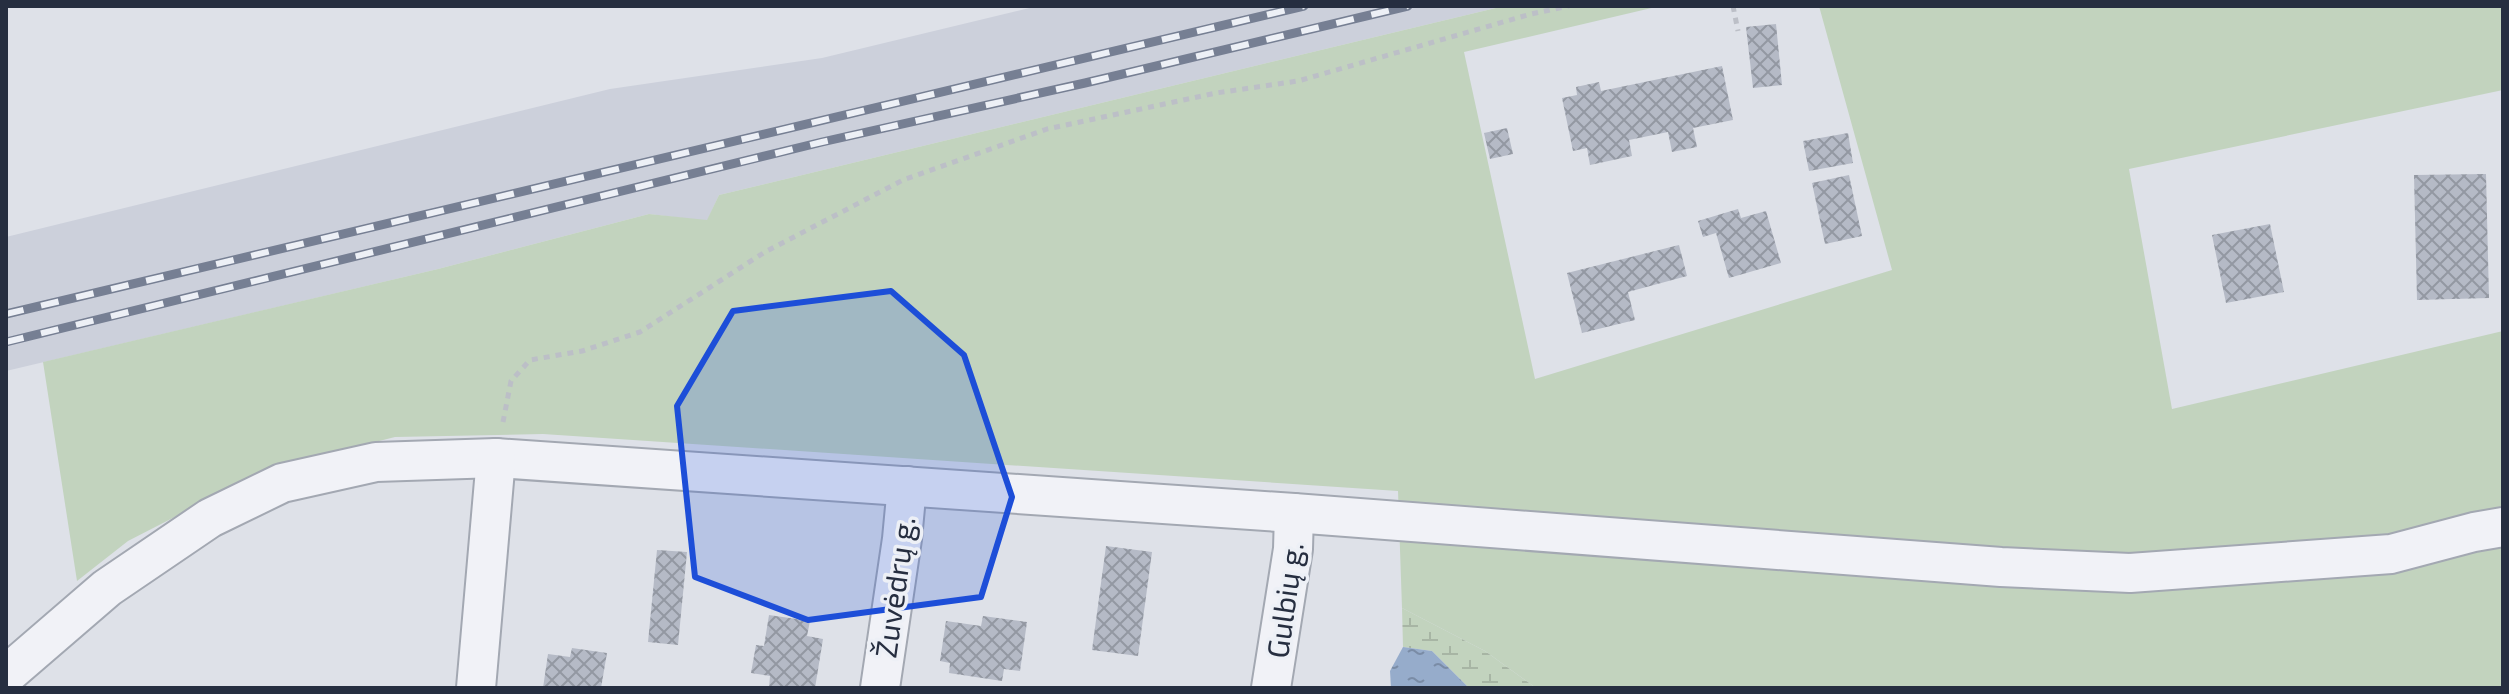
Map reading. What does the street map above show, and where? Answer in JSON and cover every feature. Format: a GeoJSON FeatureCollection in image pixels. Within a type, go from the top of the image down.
{"type":"FeatureCollection","features":[{"type":"Feature","properties":{"kind":"street"},"geometry":{"type":"LineString","coordinates":[[476,688],[496,458]]}},
{"type":"Feature","properties":{"kind":"street"},"geometry":{"type":"LineString","coordinates":[[6,675],[107,588],[210,518],[282,483],[376,462],[496,458],[1294,513],[2001,567],[2130,573],[2391,554],[2503,527]]}},
{"type":"Feature","properties":{"kind":"street","name":"Žuvėdrų g."},"geometry":{"type":"LineString","coordinates":[[880,688],[907,486]]}},
{"type":"Feature","properties":{"kind":"street","name":"Gulbių g."},"geometry":{"type":"LineString","coordinates":[[1271,688],[1293,549],[1294,513]]}},
{"type":"Feature","properties":{"kind":"path"},"geometry":{"type":"LineString","coordinates":[[496,458],[511,381],[530,360],[582,351],[640,332],[765,252],[903,180],[1047,129],[1216,93],[1298,81],[1531,14],[1569,6]]}},
{"type":"Feature","properties":{"kind":"path"},"geometry":{"type":"LineString","coordinates":[[1733,6],[1738,31]]}},
{"type":"Feature","properties":{"kind":"highlighted area"},"geometry":{"type":"Polygon","coordinates":[[[891,291],[964,355],[1012,497],[981,597],[808,620],[695,577],[677,406],[733,311],[891,291]]]}},
{"type":"Feature","properties":{"kind":"shaded area"},"geometry":{"type":"Polygon","coordinates":[[[1038,6],[1504,6],[719,195],[707,221],[649,214],[438,269],[6,371],[6,237],[610,89],[822,58],[1038,6]]]}},
{"type":"Feature","properties":{"kind":"green space"},"geometry":{"type":"Polygon","coordinates":[[[1504,6],[1660,6],[1464,52],[1535,379],[1892,270],[1819,6],[2503,6],[2503,90],[2129,169],[2172,409],[2503,331],[2503,688],[1536,688],[1485,651],[1402,608],[1398,491],[543,434],[395,437],[268,469],[128,541],[77,581],[43,362],[438,269],[649,214],[707,220],[719,195],[1504,6]]]}},
{"type":"Feature","properties":{"kind":"green space"},"geometry":{"type":"Polygon","coordinates":[[[1402,608],[1485,651],[1536,688],[1469,688],[1432,651],[1403,647],[1402,608]]]}},
{"type":"Feature","properties":{"kind":"water"},"geometry":{"type":"Polygon","coordinates":[[[1403,647],[1432,651],[1469,688],[1391,688],[1390,671],[1403,647]]]}},
{"type":"Feature","properties":{"kind":"building"},"geometry":{"type":"Polygon","coordinates":[[[1776,24],[1782,85],[1753,88],[1746,27],[1776,24]]]}},
{"type":"Feature","properties":{"kind":"building"},"geometry":{"type":"Polygon","coordinates":[[[1722,66],[1733,120],[1693,128],[1697,147],[1672,152],[1668,132],[1629,140],[1632,156],[1590,165],[1587,148],[1573,151],[1562,98],[1577,95],[1576,87],[1599,82],[1601,91],[1722,66]]]}},
{"type":"Feature","properties":{"kind":"building"},"geometry":{"type":"Polygon","coordinates":[[[1507,128],[1513,154],[1490,159],[1484,133],[1507,128]]]}},
{"type":"Feature","properties":{"kind":"building"},"geometry":{"type":"Polygon","coordinates":[[[1848,133],[1853,163],[1809,171],[1803,141],[1848,133]]]}},
{"type":"Feature","properties":{"kind":"building"},"geometry":{"type":"Polygon","coordinates":[[[2486,174],[2489,298],[2417,300],[2414,175],[2486,174]]]}},
{"type":"Feature","properties":{"kind":"building"},"geometry":{"type":"Polygon","coordinates":[[[1849,175],[1862,236],[1825,244],[1812,183],[1849,175]]]}},
{"type":"Feature","properties":{"kind":"building"},"geometry":{"type":"Polygon","coordinates":[[[1738,209],[1741,218],[1766,211],[1781,263],[1729,278],[1716,233],[1703,237],[1698,221],[1738,209]]]}},
{"type":"Feature","properties":{"kind":"building"},"geometry":{"type":"Polygon","coordinates":[[[2270,224],[2284,292],[2226,303],[2212,235],[2270,224]]]}},
{"type":"Feature","properties":{"kind":"building"},"geometry":{"type":"Polygon","coordinates":[[[1679,245],[1687,276],[1628,292],[1635,320],[1582,333],[1567,273],[1679,245]]]}},
{"type":"Feature","properties":{"kind":"building"},"geometry":{"type":"Polygon","coordinates":[[[1106,546],[1152,552],[1138,656],[1092,650],[1106,546]]]}},
{"type":"Feature","properties":{"kind":"building"},"geometry":{"type":"Polygon","coordinates":[[[657,550],[687,552],[678,645],[648,642],[657,550]]]}},
{"type":"Feature","properties":{"kind":"building"},"geometry":{"type":"Polygon","coordinates":[[[769,615],[810,621],[807,636],[823,639],[815,688],[769,688],[770,676],[751,673],[756,645],[764,646],[769,615]]]}},
{"type":"Feature","properties":{"kind":"building"},"geometry":{"type":"Polygon","coordinates":[[[983,616],[1027,622],[1020,671],[1004,669],[1002,681],[949,673],[950,663],[940,661],[946,621],[981,626],[983,616]]]}},
{"type":"Feature","properties":{"kind":"building"},"geometry":{"type":"Polygon","coordinates":[[[572,648],[607,653],[601,688],[543,688],[548,654],[570,657],[572,648]]]}},
{"type":"Feature","properties":{"kind":"railway"},"geometry":{"type":"LineString","coordinates":[[6,314],[1304,6]]}},
{"type":"Feature","properties":{"kind":"railway"},"geometry":{"type":"LineString","coordinates":[[6,342],[822,142],[1408,6]]}}]}
